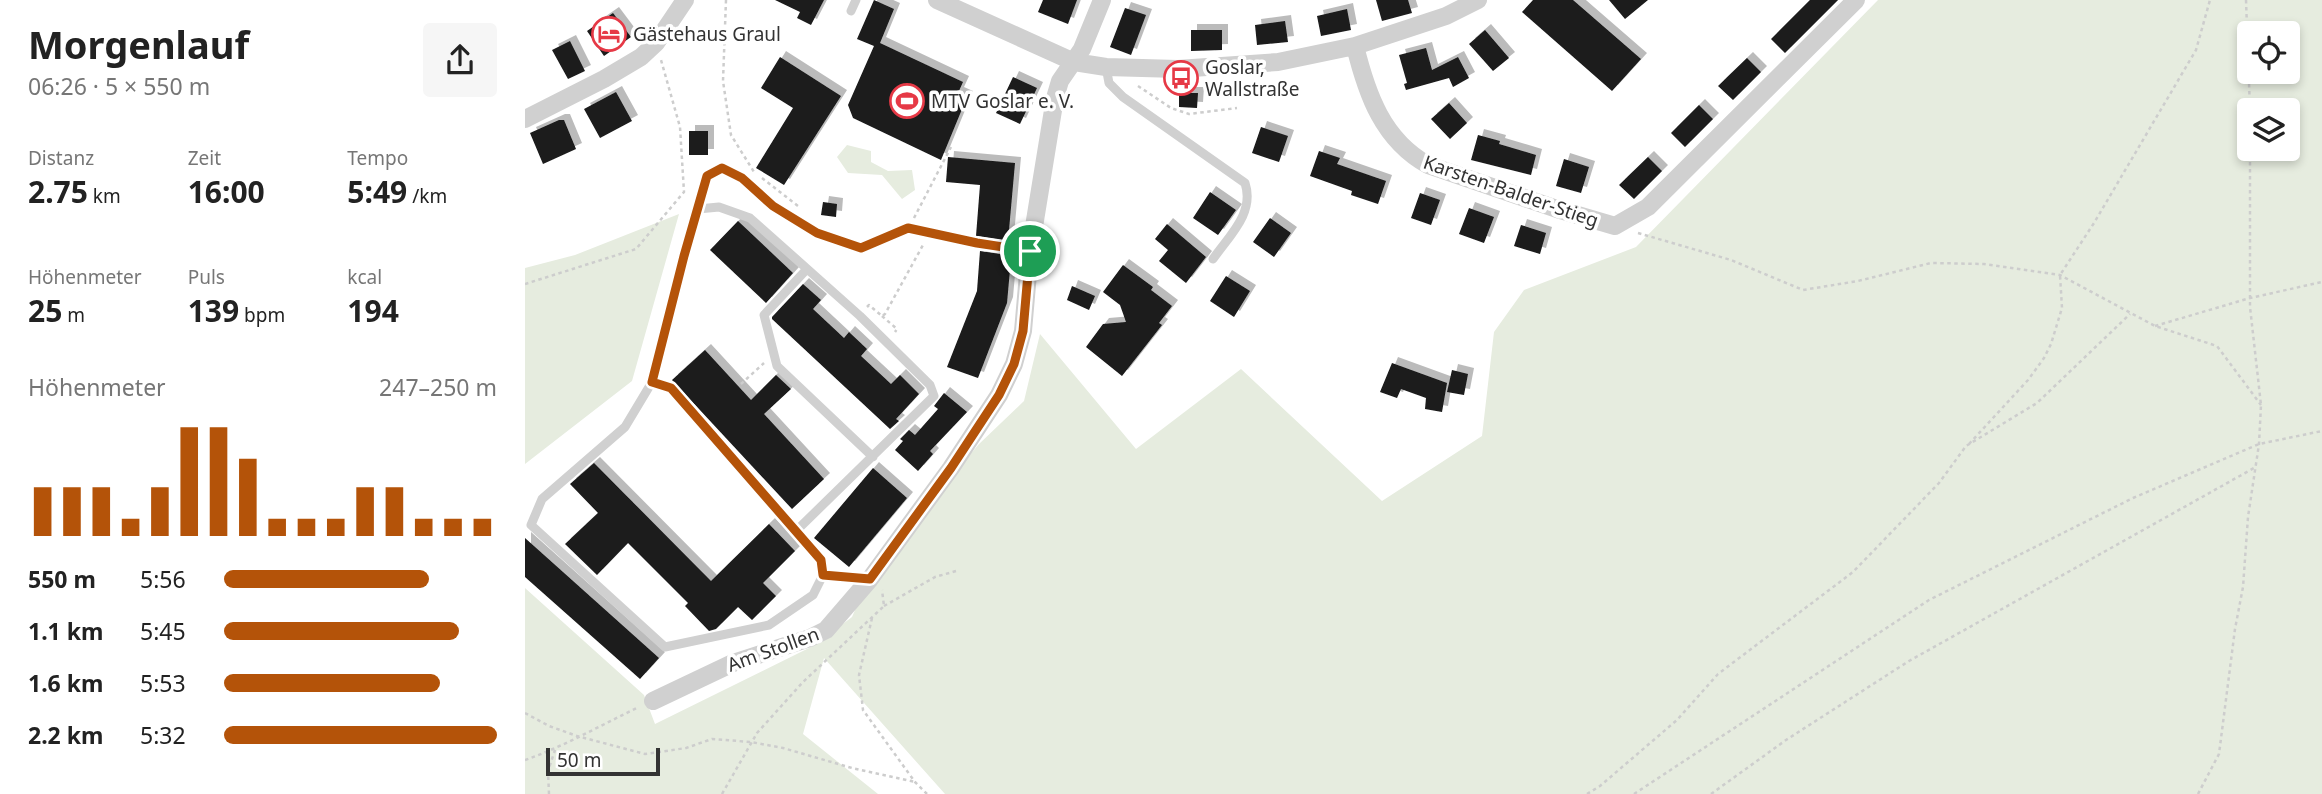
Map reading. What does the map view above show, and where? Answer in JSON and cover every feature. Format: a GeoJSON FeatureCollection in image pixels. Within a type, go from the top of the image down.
{"type":"FeatureCollection","features":[{"type":"Feature","properties":{"kind":"street"},"geometry":{"type":"LineString","coordinates":[[525,119],[641,57],[656,43],[685,0]]}},
{"type":"Feature","properties":{"kind":"street"},"geometry":{"type":"LineString","coordinates":[[937,0],[1074,62],[1106,67],[1178,69],[1278,62],[1355,46],[1446,16],[1478,0]]}},
{"type":"Feature","properties":{"kind":"street","name":"Am Stollen"},"geometry":{"type":"LineString","coordinates":[[653,701],[733,663],[810,638],[826,630],[870,579],[951,468],[999,395],[1014,364],[1023,331],[1030,251],[1055,98],[1060,81],[1089,34],[1102,0]]}},
{"type":"Feature","properties":{"kind":"street","name":"Karsten-Balder-Stieg"},"geometry":{"type":"LineString","coordinates":[[1355,46],[1371,95],[1387,130],[1399,145],[1413,156],[1428,165],[1615,226],[1648,207],[1856,0]]}},
{"type":"Feature","properties":{"kind":"lane"},"geometry":{"type":"LineString","coordinates":[[851,11],[856,0]]}},
{"type":"Feature","properties":{"kind":"lane"},"geometry":{"type":"LineString","coordinates":[[1106,67],[1109,83],[1123,97],[1245,183],[1248,195],[1246,212],[1213,259]]}},
{"type":"Feature","properties":{"kind":"lane"},"geometry":{"type":"LineString","coordinates":[[652,382],[671,388],[821,560],[823,575],[813,595],[769,625],[665,647],[531,525],[542,499],[625,427],[652,382],[707,176],[722,168],[742,178],[773,206],[817,233],[861,248],[908,228],[1030,251]]}},
{"type":"Feature","properties":{"kind":"lane"},"geometry":{"type":"LineString","coordinates":[[698,209],[719,207],[750,218],[930,385],[934,396],[796,531]]}},
{"type":"Feature","properties":{"kind":"lane"},"geometry":{"type":"LineString","coordinates":[[807,269],[764,315],[777,366],[873,457]]}},
{"type":"Feature","properties":{"kind":"lane"},"geometry":{"type":"LineString","coordinates":[[823,575],[870,579]]}},
{"type":"Feature","properties":{"kind":"path"},"geometry":{"type":"LineString","coordinates":[[726,0],[723,81],[731,135],[753,171],[803,209]]}},
{"type":"Feature","properties":{"kind":"path"},"geometry":{"type":"LineString","coordinates":[[1587,794],[1601,786],[1677,720],[1718,674],[1853,572],[1938,482],[1966,446],[2028,380],[2047,351],[2062,308],[2060,275],[2094,223],[2196,50],[2210,0]]}},
{"type":"Feature","properties":{"kind":"path"},"geometry":{"type":"LineString","coordinates":[[2246,0],[2250,98]]}},
{"type":"Feature","properties":{"kind":"path"},"geometry":{"type":"LineString","coordinates":[[525,284],[636,249],[684,192],[680,127],[656,43]]}},
{"type":"Feature","properties":{"kind":"path"},"geometry":{"type":"LineString","coordinates":[[1132,67],[1133,82],[1171,108],[1189,114],[1237,108]]}},
{"type":"Feature","properties":{"kind":"path"},"geometry":{"type":"LineString","coordinates":[[908,228],[951,147]]}},
{"type":"Feature","properties":{"kind":"path"},"geometry":{"type":"LineString","coordinates":[[2198,794],[2219,754],[2243,587],[2248,517],[2259,444],[2261,405],[2250,298],[2250,161]]}},
{"type":"Feature","properties":{"kind":"path"},"geometry":{"type":"LineString","coordinates":[[1615,226],[1731,260],[1803,290],[1857,281],[1931,262],[1984,264],[2060,275],[2155,327],[2217,346],[2261,405]]}},
{"type":"Feature","properties":{"kind":"path"},"geometry":{"type":"LineString","coordinates":[[885,314],[930,233]]}},
{"type":"Feature","properties":{"kind":"path"},"geometry":{"type":"LineString","coordinates":[[2155,327],[2250,298],[2322,282]]}},
{"type":"Feature","properties":{"kind":"path"},"geometry":{"type":"LineString","coordinates":[[1966,446],[2037,402],[2130,314]]}},
{"type":"Feature","properties":{"kind":"path"},"geometry":{"type":"LineString","coordinates":[[741,384],[774,354]]}},
{"type":"Feature","properties":{"kind":"path"},"geometry":{"type":"LineString","coordinates":[[1634,794],[1929,600],[2133,498],[2259,444],[2322,431]]}},
{"type":"Feature","properties":{"kind":"path"},"geometry":{"type":"LineString","coordinates":[[1711,794],[1786,740],[1909,661],[2255,468]]}},
{"type":"Feature","properties":{"kind":"path"},"geometry":{"type":"LineString","coordinates":[[884,606],[935,577],[956,571]]}},
{"type":"Feature","properties":{"kind":"path"},"geometry":{"type":"LineString","coordinates":[[722,794],[757,733],[803,682],[872,618],[859,675],[863,709],[915,782],[927,794]]}},
{"type":"Feature","properties":{"kind":"path"},"geometry":{"type":"LineString","coordinates":[[525,760],[555,749],[653,701]]}},
{"type":"Feature","properties":{"kind":"path"},"geometry":{"type":"LineString","coordinates":[[525,713],[549,726],[577,736],[645,754],[686,748],[712,739],[751,743],[782,748],[915,782]]}},
{"type":"Feature","properties":{"kind":"path"},"geometry":{"type":"LineString","coordinates":[[549,794],[548,771],[555,749]]}},
{"type":"Feature","properties":{"kind":"shaded area"},"geometry":{"type":"Polygon","coordinates":[[[1878,0],[2322,0],[2322,794],[945,794],[824,658],[803,734],[878,794],[525,794],[525,588],[644,695],[655,724],[815,645],[852,617],[873,569],[979,444],[1024,401],[1040,334],[1136,449],[1241,369],[1382,501],[1482,436],[1494,332],[1524,290],[1636,247],[1878,0]]]}},
{"type":"Feature","properties":{"kind":"shaded area"},"geometry":{"type":"Polygon","coordinates":[[[847,145],[871,151],[871,162],[888,171],[912,170],[915,190],[902,199],[882,175],[848,173],[837,157],[847,145]]]}},
{"type":"Feature","properties":{"kind":"shaded area"},"geometry":{"type":"Polygon","coordinates":[[[679,214],[632,381],[525,464],[525,268],[575,255],[679,214]]]}},
{"type":"Feature","properties":{"kind":"building"},"geometry":{"type":"Polygon","coordinates":[[[775,0],[824,0],[811,25],[797,18],[800,12],[775,0]]]}},
{"type":"Feature","properties":{"kind":"building","name":"MTV Goslar e. V."},"geometry":{"type":"Polygon","coordinates":[[[874,0],[894,9],[880,43],[963,82],[958,93],[967,97],[941,160],[853,118],[848,105],[874,46],[857,39],[874,0]]]}},
{"type":"Feature","properties":{"kind":"building"},"geometry":{"type":"Polygon","coordinates":[[[1043,0],[1077,0],[1068,24],[1038,12],[1043,0]]]}},
{"type":"Feature","properties":{"kind":"building"},"geometry":{"type":"Polygon","coordinates":[[[1376,0],[1408,0],[1412,13],[1382,21],[1376,0]]]}},
{"type":"Feature","properties":{"kind":"building"},"geometry":{"type":"Polygon","coordinates":[[[1533,0],[1573,0],[1641,59],[1612,91],[1522,12],[1533,0]]]}},
{"type":"Feature","properties":{"kind":"building"},"geometry":{"type":"Polygon","coordinates":[[[1609,0],[1648,0],[1625,19],[1609,0]]]}},
{"type":"Feature","properties":{"kind":"building"},"geometry":{"type":"Polygon","coordinates":[[[1810,0],[1838,0],[1785,53],[1771,39],[1810,0]]]}},
{"type":"Feature","properties":{"kind":"building"},"geometry":{"type":"Polygon","coordinates":[[[1125,8],[1146,15],[1131,55],[1110,47],[1125,8]]]}},
{"type":"Feature","properties":{"kind":"building"},"geometry":{"type":"Polygon","coordinates":[[[1347,9],[1351,30],[1321,36],[1317,16],[1347,9]]]}},
{"type":"Feature","properties":{"kind":"building","name":"Gästehaus Graul"},"geometry":{"type":"Polygon","coordinates":[[[613,13],[631,37],[604,56],[587,31],[613,13]]]}},
{"type":"Feature","properties":{"kind":"building"},"geometry":{"type":"Polygon","coordinates":[[[1285,21],[1288,42],[1257,45],[1255,25],[1285,21]]]}},
{"type":"Feature","properties":{"kind":"building"},"geometry":{"type":"Polygon","coordinates":[[[1191,30],[1222,30],[1222,50],[1191,51],[1191,30]]]}},
{"type":"Feature","properties":{"kind":"building"},"geometry":{"type":"Polygon","coordinates":[[[1485,30],[1509,58],[1493,71],[1469,44],[1485,30]]]}},
{"type":"Feature","properties":{"kind":"building"},"geometry":{"type":"Polygon","coordinates":[[[570,41],[585,71],[568,79],[552,50],[570,41]]]}},
{"type":"Feature","properties":{"kind":"building"},"geometry":{"type":"Polygon","coordinates":[[[1426,48],[1432,70],[1458,57],[1469,78],[1453,87],[1449,78],[1406,90],[1404,84],[1407,83],[1399,55],[1426,48]]]}},
{"type":"Feature","properties":{"kind":"building"},"geometry":{"type":"Polygon","coordinates":[[[780,57],[841,96],[784,185],[756,168],[793,108],[761,88],[780,57]]]}},
{"type":"Feature","properties":{"kind":"building"},"geometry":{"type":"Polygon","coordinates":[[[1747,58],[1761,72],[1733,100],[1718,86],[1747,58]]]}},
{"type":"Feature","properties":{"kind":"building"},"geometry":{"type":"Polygon","coordinates":[[[1013,77],[1037,88],[1020,124],[996,113],[1013,77]]]}},
{"type":"Feature","properties":{"kind":"building"},"geometry":{"type":"Polygon","coordinates":[[[616,92],[632,121],[600,138],[584,109],[616,92]]]}},
{"type":"Feature","properties":{"kind":"building"},"geometry":{"type":"Polygon","coordinates":[[[1179,93],[1198,93],[1197,108],[1179,107],[1179,93]]]}},
{"type":"Feature","properties":{"kind":"building"},"geometry":{"type":"Polygon","coordinates":[[[1449,103],[1467,123],[1450,139],[1431,119],[1449,103]]]}},
{"type":"Feature","properties":{"kind":"building"},"geometry":{"type":"Polygon","coordinates":[[[1699,105],[1713,119],[1685,147],[1671,133],[1699,105]]]}},
{"type":"Feature","properties":{"kind":"building"},"geometry":{"type":"Polygon","coordinates":[[[564,120],[576,149],[543,164],[530,133],[564,120]]]}},
{"type":"Feature","properties":{"kind":"building"},"geometry":{"type":"Polygon","coordinates":[[[1261,127],[1288,136],[1279,162],[1252,153],[1261,127]]]}},
{"type":"Feature","properties":{"kind":"building"},"geometry":{"type":"Polygon","coordinates":[[[689,131],[708,131],[708,155],[689,155],[689,131]]]}},
{"type":"Feature","properties":{"kind":"building"},"geometry":{"type":"Polygon","coordinates":[[[1478,135],[1536,155],[1531,175],[1471,160],[1478,135]]]}},
{"type":"Feature","properties":{"kind":"building"},"geometry":{"type":"Polygon","coordinates":[[[1319,151],[1340,158],[1337,164],[1386,181],[1378,204],[1351,195],[1352,191],[1310,176],[1319,151]]]}},
{"type":"Feature","properties":{"kind":"building"},"geometry":{"type":"Polygon","coordinates":[[[948,157],[1015,163],[1008,241],[976,236],[980,185],[946,182],[948,157]]]}},
{"type":"Feature","properties":{"kind":"building"},"geometry":{"type":"Polygon","coordinates":[[[1648,157],[1662,171],[1634,199],[1619,185],[1648,157]]]}},
{"type":"Feature","properties":{"kind":"building"},"geometry":{"type":"Polygon","coordinates":[[[1564,159],[1589,167],[1581,193],[1556,186],[1564,159]]]}},
{"type":"Feature","properties":{"kind":"building"},"geometry":{"type":"Polygon","coordinates":[[[1210,192],[1236,210],[1218,235],[1193,218],[1210,192]]]}},
{"type":"Feature","properties":{"kind":"building"},"geometry":{"type":"Polygon","coordinates":[[[1420,193],[1440,200],[1431,225],[1411,218],[1420,193]]]}},
{"type":"Feature","properties":{"kind":"building"},"geometry":{"type":"Polygon","coordinates":[[[823,202],[837,204],[836,217],[821,215],[823,202]]]}},
{"type":"Feature","properties":{"kind":"building"},"geometry":{"type":"Polygon","coordinates":[[[1469,208],[1494,217],[1484,243],[1459,234],[1469,208]]]}},
{"type":"Feature","properties":{"kind":"building"},"geometry":{"type":"Polygon","coordinates":[[[1270,218],[1291,233],[1274,257],[1253,242],[1270,218]]]}},
{"type":"Feature","properties":{"kind":"building"},"geometry":{"type":"Polygon","coordinates":[[[738,221],[793,273],[766,303],[710,250],[738,221]]]}},
{"type":"Feature","properties":{"kind":"building"},"geometry":{"type":"Polygon","coordinates":[[[1167,224],[1206,257],[1186,283],[1159,261],[1168,250],[1155,239],[1167,224]]]}},
{"type":"Feature","properties":{"kind":"building"},"geometry":{"type":"Polygon","coordinates":[[[1521,225],[1546,233],[1540,254],[1514,246],[1521,225]]]}},
{"type":"Feature","properties":{"kind":"building"},"geometry":{"type":"Polygon","coordinates":[[[980,251],[1011,258],[1007,303],[978,378],[947,367],[977,291],[980,251]]]}},
{"type":"Feature","properties":{"kind":"building"},"geometry":{"type":"Polygon","coordinates":[[[1123,265],[1153,287],[1151,290],[1172,306],[1159,323],[1162,325],[1122,376],[1086,347],[1103,324],[1126,322],[1120,305],[1103,292],[1123,265]]]}},
{"type":"Feature","properties":{"kind":"building"},"geometry":{"type":"Polygon","coordinates":[[[1226,276],[1250,291],[1234,317],[1210,301],[1226,276]]]}},
{"type":"Feature","properties":{"kind":"building"},"geometry":{"type":"Polygon","coordinates":[[[803,284],[821,300],[813,309],[844,338],[849,332],[867,349],[861,356],[891,384],[900,375],[919,394],[890,429],[772,319],[803,284]]]}},
{"type":"Feature","properties":{"kind":"building"},"geometry":{"type":"Polygon","coordinates":[[[1072,286],[1095,296],[1089,310],[1067,300],[1072,286]]]}},
{"type":"Feature","properties":{"kind":"building"},"geometry":{"type":"Polygon","coordinates":[[[705,350],[751,400],[776,375],[791,389],[764,414],[824,479],[792,509],[672,380],[705,350]]]}},
{"type":"Feature","properties":{"kind":"building"},"geometry":{"type":"Polygon","coordinates":[[[1392,363],[1447,383],[1442,412],[1425,409],[1426,398],[1401,389],[1397,398],[1380,392],[1392,363]]]}},
{"type":"Feature","properties":{"kind":"building"},"geometry":{"type":"Polygon","coordinates":[[[1452,370],[1468,374],[1464,395],[1447,392],[1452,370]]]}},
{"type":"Feature","properties":{"kind":"building"},"geometry":{"type":"Polygon","coordinates":[[[944,393],[967,412],[930,451],[933,454],[918,471],[895,450],[903,441],[900,439],[909,430],[915,435],[938,409],[934,406],[944,393]]]}},
{"type":"Feature","properties":{"kind":"building"},"geometry":{"type":"Polygon","coordinates":[[[594,463],[711,581],[769,524],[795,551],[763,583],[776,596],[752,620],[738,607],[716,629],[709,631],[685,606],[688,603],[628,543],[597,575],[565,544],[598,513],[570,484],[594,463]]]}},
{"type":"Feature","properties":{"kind":"building"},"geometry":{"type":"Polygon","coordinates":[[[873,468],[907,498],[849,567],[814,538],[873,468]]]}},
{"type":"Feature","properties":{"kind":"building"},"geometry":{"type":"Polygon","coordinates":[[[525,538],[659,658],[640,679],[525,577],[525,538]]]}},
{"type":"Feature","properties":{"kind":"place","name":"Gästehaus Graul"},"geometry":{"type":"Point","coordinates":[609,34]}},
{"type":"Feature","properties":{"kind":"place","name":"Goslar, Wallstraße"},"geometry":{"type":"Point","coordinates":[1181,78]}},
{"type":"Feature","properties":{"kind":"place","name":"MTV Goslar e. V."},"geometry":{"type":"Point","coordinates":[907,101]}},
{"type":"Feature","properties":{"kind":"route"},"geometry":{"type":"LineString","coordinates":[[722,168],[742,178],[773,206],[817,233],[861,248],[908,228],[1030,251],[1023,331],[1014,364],[999,395],[951,468],[870,579],[823,575],[821,560],[671,388],[652,382],[707,176],[722,168]]}}]}
